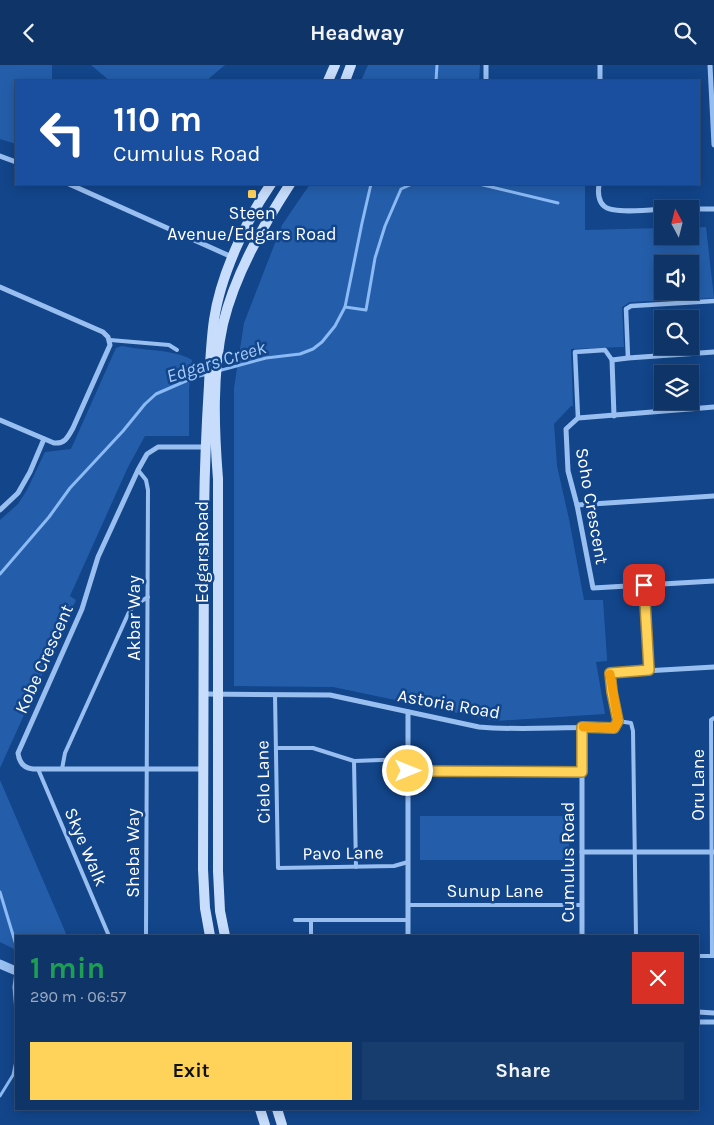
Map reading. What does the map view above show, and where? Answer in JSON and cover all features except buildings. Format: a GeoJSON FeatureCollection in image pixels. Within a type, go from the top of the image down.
{"type":"FeatureCollection","features":[{"type":"Feature","properties":{"kind":"main road"},"geometry":{"type":"LineString","coordinates":[[328,80],[335,65]]}},
{"type":"Feature","properties":{"kind":"main road"},"geometry":{"type":"LineString","coordinates":[[345,80],[351,65]]}},
{"type":"Feature","properties":{"kind":"main road","name":"Edgars Road"},"geometry":{"type":"LineString","coordinates":[[210,935],[204,894],[204,487],[216,343],[214,319],[232,257],[270,185]]}},
{"type":"Feature","properties":{"kind":"main road","name":"Edgars Road"},"geometry":{"type":"LineString","coordinates":[[216,343],[228,305],[246,263],[273,210],[289,185]]}},
{"type":"Feature","properties":{"kind":"main road","name":"Edgars Road"},"geometry":{"type":"LineString","coordinates":[[212,400],[218,479],[218,878],[220,911],[225,935]]}},
{"type":"Feature","properties":{"kind":"main road"},"geometry":{"type":"LineString","coordinates":[[260,1110],[265,1125]]}},
{"type":"Feature","properties":{"kind":"main road"},"geometry":{"type":"LineString","coordinates":[[277,1110],[282,1125]]}},
{"type":"Feature","properties":{"kind":"street"},"geometry":{"type":"LineString","coordinates":[[486,65],[486,80]]}},
{"type":"Feature","properties":{"kind":"street"},"geometry":{"type":"LineString","coordinates":[[600,65],[600,80]]}},
{"type":"Feature","properties":{"kind":"street"},"geometry":{"type":"LineString","coordinates":[[710,65],[714,145]]}},
{"type":"Feature","properties":{"kind":"street"},"geometry":{"type":"LineString","coordinates":[[0,156],[15,162]]}},
{"type":"Feature","properties":{"kind":"street"},"geometry":{"type":"LineString","coordinates":[[71,185],[246,263]]}},
{"type":"Feature","properties":{"kind":"street"},"geometry":{"type":"LineString","coordinates":[[598,185],[600,202],[606,208],[618,210],[654,209]]}},
{"type":"Feature","properties":{"kind":"street"},"geometry":{"type":"LineString","coordinates":[[699,209],[714,209]]}},
{"type":"Feature","properties":{"kind":"street"},"geometry":{"type":"LineString","coordinates":[[0,287],[103,332],[110,340],[109,349],[69,436],[62,442],[58,443],[44,439],[0,420]]}},
{"type":"Feature","properties":{"kind":"street"},"geometry":{"type":"LineString","coordinates":[[628,357],[626,309],[631,306],[714,301]]}},
{"type":"Feature","properties":{"kind":"street"},"geometry":{"type":"LineString","coordinates":[[614,416],[612,360],[604,350],[575,352],[578,418],[614,416],[714,407]]}},
{"type":"Feature","properties":{"kind":"street"},"geometry":{"type":"LineString","coordinates":[[612,360],[628,357],[714,352]]}},
{"type":"Feature","properties":{"kind":"street","name":"Soho Crescent"},"geometry":{"type":"LineString","coordinates":[[578,418],[566,429],[568,471],[577,505],[592,588],[714,581]]}},
{"type":"Feature","properties":{"kind":"street"},"geometry":{"type":"LineString","coordinates":[[0,510],[18,493],[30,472],[44,439]]}},
{"type":"Feature","properties":{"kind":"street","name":"Kobe Crescent"},"geometry":{"type":"LineString","coordinates":[[38,769],[28,769],[21,763],[18,753],[19,747],[82,609],[98,557],[138,470],[147,454],[154,449],[162,447],[206,447]]}},
{"type":"Feature","properties":{"kind":"street"},"geometry":{"type":"LineString","coordinates":[[577,505],[714,496]]}},
{"type":"Feature","properties":{"kind":"street"},"geometry":{"type":"LineString","coordinates":[[618,721],[610,673],[714,667]]}},
{"type":"Feature","properties":{"kind":"street","name":"Astoria Road"},"geometry":{"type":"LineString","coordinates":[[204,695],[330,695],[479,727],[500,729],[614,728],[618,721]]}},
{"type":"Feature","properties":{"kind":"street"},"geometry":{"type":"LineString","coordinates":[[408,712],[408,935]]}},
{"type":"Feature","properties":{"kind":"street","name":"Cumulus Road"},"geometry":{"type":"LineString","coordinates":[[582,727],[582,935]]}},
{"type":"Feature","properties":{"kind":"street"},"geometry":{"type":"LineString","coordinates":[[38,769],[203,769]]}},
{"type":"Feature","properties":{"kind":"street"},"geometry":{"type":"LineString","coordinates":[[582,852],[713,852]]}},
{"type":"Feature","properties":{"kind":"street"},"geometry":{"type":"LineString","coordinates":[[0,964],[15,971]]}},
{"type":"Feature","properties":{"kind":"street"},"geometry":{"type":"LineString","coordinates":[[699,1012],[714,1013]]}},
{"type":"Feature","properties":{"kind":"street"},"geometry":{"type":"LineString","coordinates":[[699,1022],[714,1022]]}},
{"type":"Feature","properties":{"kind":"lane"},"geometry":{"type":"LineString","coordinates":[[110,340],[169,345],[177,350]]}},
{"type":"Feature","properties":{"kind":"lane","name":"Akbar Way"},"geometry":{"type":"LineString","coordinates":[[138,470],[146,480],[148,490],[147,770]]}},
{"type":"Feature","properties":{"kind":"lane"},"geometry":{"type":"LineString","coordinates":[[644,585],[649,670]]}},
{"type":"Feature","properties":{"kind":"lane"},"geometry":{"type":"LineString","coordinates":[[62,769],[65,753],[129,612],[135,605],[148,597]]}},
{"type":"Feature","properties":{"kind":"lane","name":"Cielo Lane"},"geometry":{"type":"LineString","coordinates":[[275,695],[278,868]]}},
{"type":"Feature","properties":{"kind":"lane","name":"Oru Lane"},"geometry":{"type":"LineString","coordinates":[[713,956],[711,720],[714,718]]}},
{"type":"Feature","properties":{"kind":"lane"},"geometry":{"type":"LineString","coordinates":[[618,721],[630,723],[633,731],[636,935]]}},
{"type":"Feature","properties":{"kind":"lane"},"geometry":{"type":"LineString","coordinates":[[276,749],[313,748],[354,761],[408,759]]}},
{"type":"Feature","properties":{"kind":"lane"},"geometry":{"type":"LineString","coordinates":[[354,761],[356,867]]}},
{"type":"Feature","properties":{"kind":"lane","name":"Skye Walk"},"geometry":{"type":"LineString","coordinates":[[38,769],[109,935]]}},
{"type":"Feature","properties":{"kind":"lane","name":"Sheba Way"},"geometry":{"type":"LineString","coordinates":[[146,935],[147,770]]}},
{"type":"Feature","properties":{"kind":"lane"},"geometry":{"type":"LineString","coordinates":[[408,771],[582,772]]}},
{"type":"Feature","properties":{"kind":"lane","name":"Pavo Lane"},"geometry":{"type":"LineString","coordinates":[[278,868],[394,866],[408,862]]}},
{"type":"Feature","properties":{"kind":"lane","name":"Sunup Lane"},"geometry":{"type":"LineString","coordinates":[[408,905],[582,905]]}},
{"type":"Feature","properties":{"kind":"lane"},"geometry":{"type":"LineString","coordinates":[[295,920],[408,920]]}},
{"type":"Feature","properties":{"kind":"lane"},"geometry":{"type":"LineString","coordinates":[[311,920],[311,935]]}},
{"type":"Feature","properties":{"kind":"lane"},"geometry":{"type":"LineString","coordinates":[[699,956],[713,956]]}},
{"type":"Feature","properties":{"kind":"shaded area"},"geometry":{"type":"Polygon","coordinates":[[[0,65],[52,65],[52,80],[15,80],[15,144],[0,139],[0,65]]]}},
{"type":"Feature","properties":{"kind":"shaded area"},"geometry":{"type":"Polygon","coordinates":[[[91,65],[225,65],[207,80],[109,80],[91,65]]]}},
{"type":"Feature","properties":{"kind":"shaded area"},"geometry":{"type":"Polygon","coordinates":[[[368,65],[480,65],[479,80],[361,80],[368,65]]]}},
{"type":"Feature","properties":{"kind":"shaded area"},"geometry":{"type":"Polygon","coordinates":[[[309,185],[585,185],[585,230],[654,228],[654,245],[699,245],[699,227],[706,227],[714,298],[699,299],[699,255],[654,255],[654,300],[672,300],[630,302],[622,307],[624,347],[571,349],[573,406],[554,424],[557,466],[584,600],[603,600],[607,661],[596,662],[605,714],[496,721],[333,687],[234,686],[234,388],[244,323],[282,225],[309,185]]]}},
{"type":"Feature","properties":{"kind":"shaded area"},"geometry":{"type":"Polygon","coordinates":[[[122,346],[168,352],[185,356],[192,360],[189,389],[189,436],[145,436],[128,467],[70,596],[76,600],[0,768],[0,520],[18,504],[27,490],[45,452],[71,449],[116,348],[122,346]]]}},
{"type":"Feature","properties":{"kind":"shaded area"},"geometry":{"type":"Polygon","coordinates":[[[0,780],[67,935],[15,935],[15,950],[0,942],[0,780]]]}},
{"type":"Feature","properties":{"kind":"shaded area"},"geometry":{"type":"Polygon","coordinates":[[[420,816],[569,816],[569,860],[420,860],[420,816]]]}},
{"type":"Feature","properties":{"kind":"waterway","name":"Edgars Creek"},"geometry":{"type":"LineString","coordinates":[[436,80],[437,65]]}},
{"type":"Feature","properties":{"kind":"waterway","name":"Edgars Creek"},"geometry":{"type":"LineString","coordinates":[[218,371],[266,358],[300,354],[313,349],[322,342],[335,326],[345,307],[371,185]]}},
{"type":"Feature","properties":{"kind":"waterway"},"geometry":{"type":"LineString","coordinates":[[345,307],[366,310],[375,258],[385,226],[401,189],[410,185]]}},
{"type":"Feature","properties":{"kind":"waterway"},"geometry":{"type":"LineString","coordinates":[[483,185],[558,203]]}},
{"type":"Feature","properties":{"kind":"waterway","name":"Edgars Creek"},"geometry":{"type":"LineString","coordinates":[[0,574],[49,517],[70,488],[123,431],[145,404],[156,394],[195,377],[208,374]]}},
{"type":"Feature","properties":{"kind":"waterway","name":"Edgars Creek"},"geometry":{"type":"LineString","coordinates":[[0,892],[15,942]]}},
{"type":"Feature","properties":{"kind":"waterway","name":"Edgars Creek"},"geometry":{"type":"LineString","coordinates":[[15,980],[15,1000]]}},
{"type":"Feature","properties":{"kind":"waterway","name":"Edgars Creek"},"geometry":{"type":"LineString","coordinates":[[0,1096],[13,1075],[15,1066]]}},
{"type":"Feature","properties":{"kind":"slow traffic"},"geometry":{"type":"LineString","coordinates":[[583,727],[614,728],[618,721],[610,674]]}},
{"type":"Feature","properties":{"kind":"place","name":"Steen Avenue/Edgars Road"},"geometry":{"type":"Point","coordinates":[252,194]}},
{"type":"Feature","properties":{"kind":"route"},"geometry":{"type":"LineString","coordinates":[[408,771],[582,772],[582,727],[614,728],[618,721],[610,673],[649,670],[644,585]]}}]}
